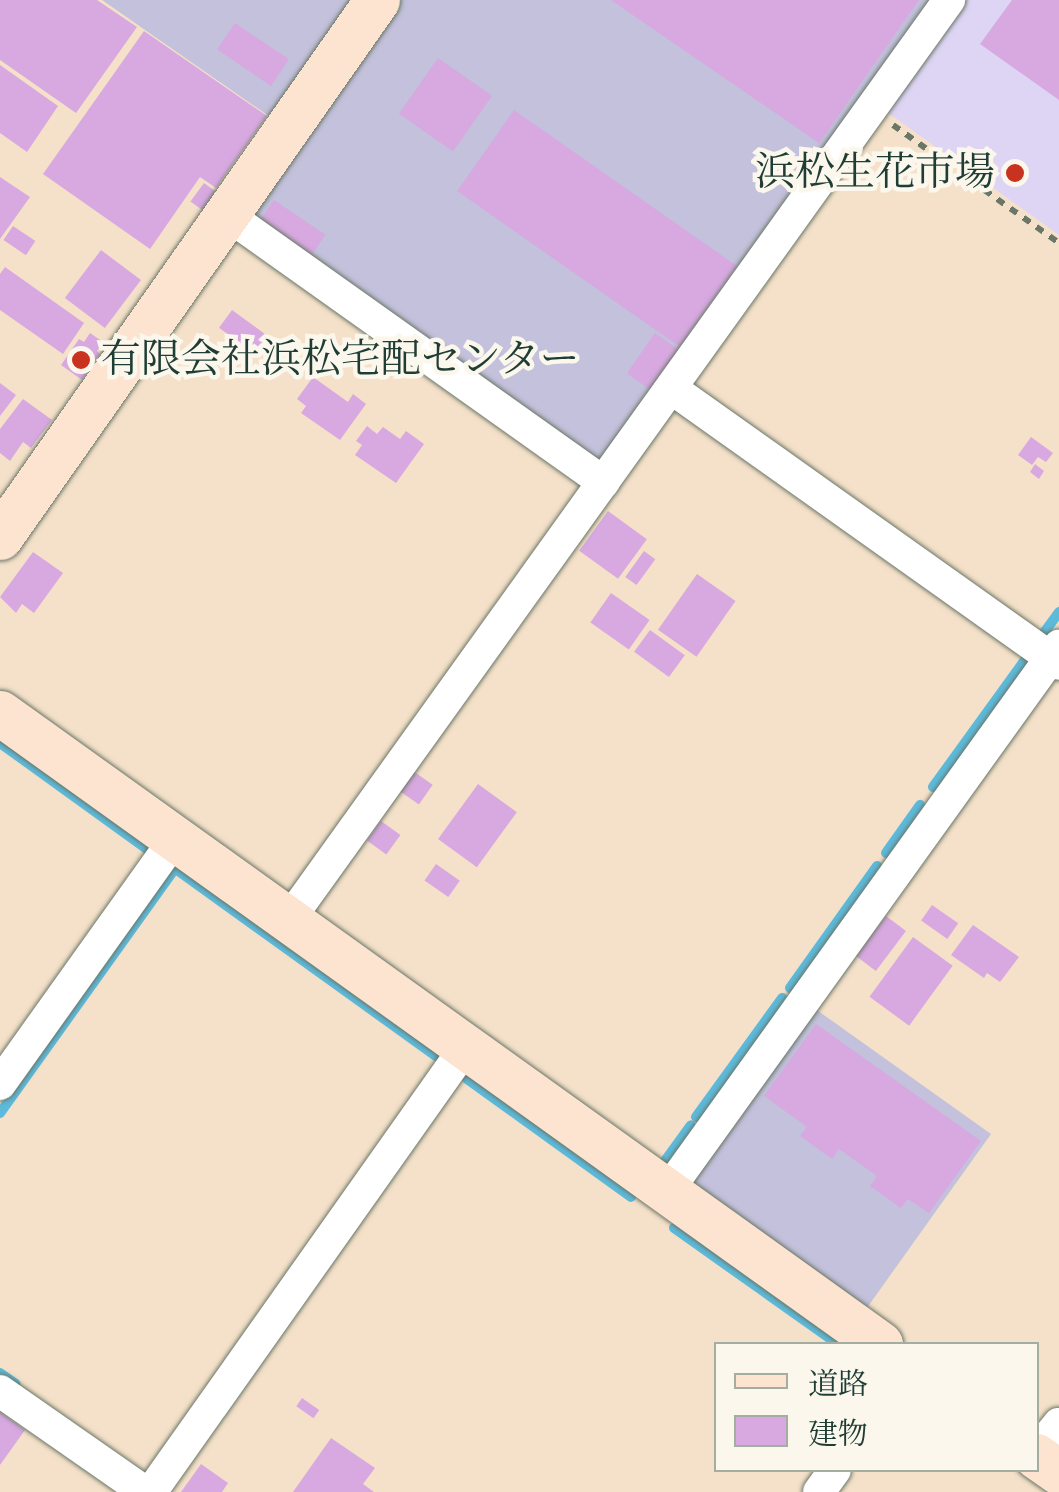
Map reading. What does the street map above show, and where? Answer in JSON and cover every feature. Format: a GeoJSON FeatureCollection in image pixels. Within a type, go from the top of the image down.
{"type":"FeatureCollection","features":[{"type":"Feature","properties":{"kind":"street"},"geometry":{"type":"LineString","coordinates":[[0,537],[377,0]]}},
{"type":"Feature","properties":{"kind":"street"},"geometry":{"type":"LineString","coordinates":[[288,920],[948,0]]}},
{"type":"Feature","properties":{"kind":"street"},"geometry":{"type":"LineString","coordinates":[[226,214],[603,482]]}},
{"type":"Feature","properties":{"kind":"street"},"geometry":{"type":"LineString","coordinates":[[666,1193],[1056,656],[671,388]]}},
{"type":"Feature","properties":{"kind":"street"},"geometry":{"type":"LineString","coordinates":[[0,712],[877,1342]]}},
{"type":"Feature","properties":{"kind":"street"},"geometry":{"type":"LineString","coordinates":[[0,1084],[175,838]]}},
{"type":"Feature","properties":{"kind":"street"},"geometry":{"type":"LineString","coordinates":[[0,1390],[148,1492],[466,1048]]}},
{"type":"Feature","properties":{"kind":"street"},"geometry":{"type":"LineString","coordinates":[[1039,1450],[1059,1424]]}},
{"type":"Feature","properties":{"kind":"street"},"geometry":{"type":"LineString","coordinates":[[1039,1456],[1059,1472]]}},
{"type":"Feature","properties":{"kind":"path"},"geometry":{"type":"LineString","coordinates":[[870,109],[1059,244]]}},
{"type":"Feature","properties":{"kind":"shaded area"},"geometry":{"type":"Polygon","coordinates":[[[102,0],[356,0],[273,119],[102,0]]]}},
{"type":"Feature","properties":{"kind":"shaded area"},"geometry":{"type":"Polygon","coordinates":[[[397,0],[934,0],[603,461],[593,463],[252,221],[250,210],[397,0]]]}},
{"type":"Feature","properties":{"kind":"shaded area","name":"浜松生花市場"},"geometry":{"type":"Polygon","coordinates":[[[964,0],[1059,0],[1059,235],[884,110],[964,0]]]}},
{"type":"Feature","properties":{"kind":"shaded area"},"geometry":{"type":"Polygon","coordinates":[[[814,1008],[991,1134],[864,1312],[694,1191],[692,1178],[814,1008]]]}},
{"type":"Feature","properties":{"kind":"building"},"geometry":{"type":"Polygon","coordinates":[[[0,0],[97,0],[137,27],[76,113],[0,60],[0,0]]]}},
{"type":"Feature","properties":{"kind":"building"},"geometry":{"type":"Polygon","coordinates":[[[611,0],[919,0],[819,143],[611,0]]]}},
{"type":"Feature","properties":{"kind":"building"},"geometry":{"type":"Polygon","coordinates":[[[1012,0],[1059,0],[1059,100],[980,44],[1012,0]]]}},
{"type":"Feature","properties":{"kind":"building"},"geometry":{"type":"Polygon","coordinates":[[[235,23],[289,59],[271,86],[217,50],[235,23]]]}},
{"type":"Feature","properties":{"kind":"building"},"geometry":{"type":"Polygon","coordinates":[[[144,31],[267,116],[216,188],[200,177],[150,249],[43,174],[144,31]]]}},
{"type":"Feature","properties":{"kind":"building"},"geometry":{"type":"Polygon","coordinates":[[[438,58],[492,96],[453,152],[399,114],[438,58]]]}},
{"type":"Feature","properties":{"kind":"building"},"geometry":{"type":"Polygon","coordinates":[[[0,65],[58,106],[27,152],[0,133],[0,65]]]}},
{"type":"Feature","properties":{"kind":"building"},"geometry":{"type":"Polygon","coordinates":[[[514,110],[737,266],[680,347],[457,191],[514,110]]]}},
{"type":"Feature","properties":{"kind":"building"},"geometry":{"type":"Polygon","coordinates":[[[0,177],[30,197],[0,239],[0,177]]]}},
{"type":"Feature","properties":{"kind":"building"},"geometry":{"type":"Polygon","coordinates":[[[204,183],[218,193],[204,212],[190,202],[204,183]]]}},
{"type":"Feature","properties":{"kind":"building"},"geometry":{"type":"Polygon","coordinates":[[[274,200],[325,235],[311,255],[260,221],[274,200]]]}},
{"type":"Feature","properties":{"kind":"building"},"geometry":{"type":"Polygon","coordinates":[[[13,226],[35,241],[26,255],[3,240],[13,226]]]}},
{"type":"Feature","properties":{"kind":"building"},"geometry":{"type":"Polygon","coordinates":[[[101,250],[141,280],[105,328],[65,298],[101,250]]]}},
{"type":"Feature","properties":{"kind":"building"},"geometry":{"type":"Polygon","coordinates":[[[5,267],[84,323],[63,354],[0,310],[0,274],[5,267]]]}},
{"type":"Feature","properties":{"kind":"building"},"geometry":{"type":"Polygon","coordinates":[[[232,310],[271,338],[258,356],[219,328],[232,310]]]}},
{"type":"Feature","properties":{"kind":"building","name":"有限会社浜松宅配センター"},"geometry":{"type":"Polygon","coordinates":[[[90,333],[103,342],[97,351],[100,354],[82,380],[61,365],[79,339],[84,342],[90,333]]]}},
{"type":"Feature","properties":{"kind":"building"},"geometry":{"type":"Polygon","coordinates":[[[655,333],[679,350],[651,390],[627,373],[655,333]]]}},
{"type":"Feature","properties":{"kind":"building"},"geometry":{"type":"Polygon","coordinates":[[[313,377],[348,402],[353,394],[366,404],[340,440],[301,413],[306,406],[297,399],[313,377]]]}},
{"type":"Feature","properties":{"kind":"building"},"geometry":{"type":"Polygon","coordinates":[[[0,383],[16,395],[0,416],[0,383]]]}},
{"type":"Feature","properties":{"kind":"building"},"geometry":{"type":"Polygon","coordinates":[[[23,399],[52,420],[31,448],[23,442],[10,461],[0,453],[0,429],[23,399]]]}},
{"type":"Feature","properties":{"kind":"building"},"geometry":{"type":"Polygon","coordinates":[[[367,426],[377,434],[383,427],[400,439],[406,431],[424,444],[396,483],[355,455],[362,445],[356,441],[367,426]]]}},
{"type":"Feature","properties":{"kind":"building"},"geometry":{"type":"Polygon","coordinates":[[[1031,437],[1053,453],[1046,462],[1038,457],[1032,465],[1018,455],[1031,437]]]}},
{"type":"Feature","properties":{"kind":"building"},"geometry":{"type":"Polygon","coordinates":[[[1035,464],[1044,471],[1039,479],[1030,472],[1035,464]]]}},
{"type":"Feature","properties":{"kind":"building"},"geometry":{"type":"Polygon","coordinates":[[[608,511],[647,539],[618,579],[579,551],[608,511]]]}},
{"type":"Feature","properties":{"kind":"building"},"geometry":{"type":"Polygon","coordinates":[[[644,551],[655,559],[637,585],[625,577],[644,551]]]}},
{"type":"Feature","properties":{"kind":"building"},"geometry":{"type":"Polygon","coordinates":[[[33,552],[63,573],[34,613],[22,604],[16,613],[0,597],[33,552]]]}},
{"type":"Feature","properties":{"kind":"building"},"geometry":{"type":"Polygon","coordinates":[[[697,574],[736,601],[696,657],[658,630],[697,574]]]}},
{"type":"Feature","properties":{"kind":"building"},"geometry":{"type":"Polygon","coordinates":[[[611,593],[650,620],[629,649],[590,622],[611,593]]]}},
{"type":"Feature","properties":{"kind":"building"},"geometry":{"type":"Polygon","coordinates":[[[650,630],[685,655],[669,677],[634,652],[650,630]]]}},
{"type":"Feature","properties":{"kind":"building"},"geometry":{"type":"Polygon","coordinates":[[[413,771],[433,785],[419,804],[399,791],[413,771]]]}},
{"type":"Feature","properties":{"kind":"building"},"geometry":{"type":"Polygon","coordinates":[[[478,784],[517,812],[477,867],[438,839],[478,784]]]}},
{"type":"Feature","properties":{"kind":"building"},"geometry":{"type":"Polygon","coordinates":[[[381,821],[400,835],[386,855],[367,840],[381,821]]]}},
{"type":"Feature","properties":{"kind":"building"},"geometry":{"type":"Polygon","coordinates":[[[436,864],[460,881],[448,897],[425,880],[436,864]]]}},
{"type":"Feature","properties":{"kind":"building"},"geometry":{"type":"Polygon","coordinates":[[[932,905],[958,923],[947,939],[921,921],[932,905]]]}},
{"type":"Feature","properties":{"kind":"building"},"geometry":{"type":"Polygon","coordinates":[[[886,916],[906,931],[876,971],[856,956],[886,916]]]}},
{"type":"Feature","properties":{"kind":"building"},"geometry":{"type":"Polygon","coordinates":[[[973,925],[1019,957],[1000,982],[987,973],[984,978],[951,955],[973,925]]]}},
{"type":"Feature","properties":{"kind":"building"},"geometry":{"type":"Polygon","coordinates":[[[913,937],[953,966],[909,1026],[870,997],[913,937]]]}},
{"type":"Feature","properties":{"kind":"building"},"geometry":{"type":"Polygon","coordinates":[[[816,1024],[981,1141],[929,1213],[908,1199],[901,1208],[870,1186],[877,1176],[839,1149],[832,1159],[800,1136],[807,1127],[764,1096],[816,1024]]]}},
{"type":"Feature","properties":{"kind":"building"},"geometry":{"type":"Polygon","coordinates":[[[302,1398],[319,1410],[313,1418],[296,1406],[302,1398]]]}},
{"type":"Feature","properties":{"kind":"building"},"geometry":{"type":"Polygon","coordinates":[[[0,1412],[25,1430],[0,1465],[0,1412]]]}},
{"type":"Feature","properties":{"kind":"building"},"geometry":{"type":"Polygon","coordinates":[[[331,1438],[375,1468],[363,1484],[374,1492],[293,1492],[331,1438]]]}},
{"type":"Feature","properties":{"kind":"building"},"geometry":{"type":"Polygon","coordinates":[[[201,1464],[228,1483],[222,1492],[181,1492],[201,1464]]]}},
{"type":"Feature","properties":{"kind":"waterway"},"geometry":{"type":"LineString","coordinates":[[1038,641],[1059,612]]}},
{"type":"Feature","properties":{"kind":"waterway"},"geometry":{"type":"LineString","coordinates":[[933,787],[1030,653]]}},
{"type":"Feature","properties":{"kind":"waterway"},"geometry":{"type":"LineString","coordinates":[[0,743],[147,849]]}},
{"type":"Feature","properties":{"kind":"waterway"},"geometry":{"type":"LineString","coordinates":[[886,853],[920,805]]}},
{"type":"Feature","properties":{"kind":"waterway"},"geometry":{"type":"LineString","coordinates":[[790,988],[877,866]]}},
{"type":"Feature","properties":{"kind":"waterway"},"geometry":{"type":"LineString","coordinates":[[0,1113],[174,870]]}},
{"type":"Feature","properties":{"kind":"waterway"},"geometry":{"type":"LineString","coordinates":[[177,870],[436,1056]]}},
{"type":"Feature","properties":{"kind":"waterway"},"geometry":{"type":"LineString","coordinates":[[696,1117],[782,998]]}},
{"type":"Feature","properties":{"kind":"waterway"},"geometry":{"type":"LineString","coordinates":[[467,1079],[631,1197]]}},
{"type":"Feature","properties":{"kind":"waterway"},"geometry":{"type":"LineString","coordinates":[[665,1161],[691,1125]]}},
{"type":"Feature","properties":{"kind":"waterway"},"geometry":{"type":"LineString","coordinates":[[674,1228],[835,1342]]}},
{"type":"Feature","properties":{"kind":"waterway"},"geometry":{"type":"LineString","coordinates":[[0,1373],[16,1384]]}},
{"type":"Feature","properties":{"kind":"place","name":"浜松生花市場"},"geometry":{"type":"Point","coordinates":[1015,173]}},
{"type":"Feature","properties":{"kind":"place","name":"有限会社浜松宅配センター"},"geometry":{"type":"Point","coordinates":[81,360]}}]}
